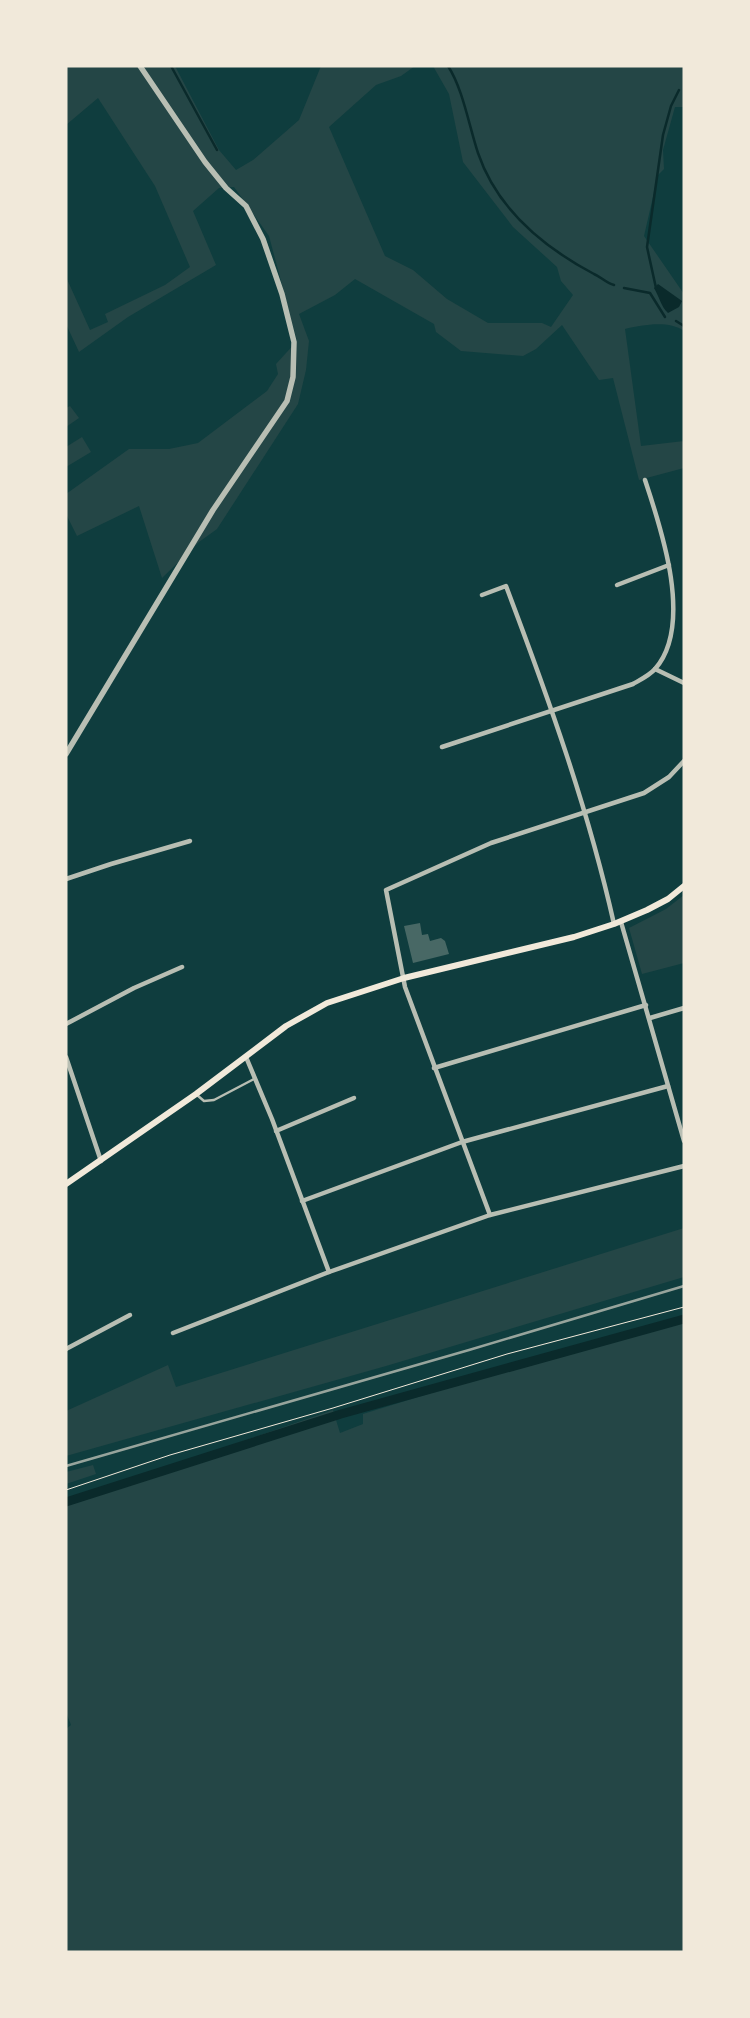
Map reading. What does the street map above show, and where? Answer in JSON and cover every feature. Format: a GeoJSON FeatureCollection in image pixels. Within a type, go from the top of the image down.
{"type":"FeatureCollection","features":[{"type":"Feature","properties":{"kind":"main road"},"geometry":{"type":"LineString","coordinates":[[66,1184],[196,1094],[286,1026],[327,1003],[404,978],[574,937],[621,922],[668,899],[684,886]]}},
{"type":"Feature","properties":{"kind":"street"},"geometry":{"type":"LineString","coordinates":[[66,754],[213,510],[287,401],[293,377],[294,342],[282,294],[259,230],[246,206],[226,188],[205,162],[140,66]]}},
{"type":"Feature","properties":{"kind":"street"},"geometry":{"type":"LineString","coordinates":[[442,747],[553,712],[633,684],[655,669],[670,640],[674,619],[669,565],[663,534],[645,480]]}},
{"type":"Feature","properties":{"kind":"street"},"geometry":{"type":"LineString","coordinates":[[618,586],[669,565]]}},
{"type":"Feature","properties":{"kind":"street"},"geometry":{"type":"LineString","coordinates":[[482,595],[506,586],[553,712],[598,859],[614,924]]}},
{"type":"Feature","properties":{"kind":"street"},"geometry":{"type":"LineString","coordinates":[[655,669],[684,683]]}},
{"type":"Feature","properties":{"kind":"street"},"geometry":{"type":"LineString","coordinates":[[490,1215],[405,987],[386,890],[491,843],[644,793],[669,777],[684,761]]}},
{"type":"Feature","properties":{"kind":"street"},"geometry":{"type":"LineString","coordinates":[[66,880],[111,864],[190,841]]}},
{"type":"Feature","properties":{"kind":"street"},"geometry":{"type":"LineString","coordinates":[[621,922],[684,1142]]}},
{"type":"Feature","properties":{"kind":"street"},"geometry":{"type":"LineString","coordinates":[[66,1024],[134,988],[182,967]]}},
{"type":"Feature","properties":{"kind":"street"},"geometry":{"type":"LineString","coordinates":[[434,1068],[646,1005]]}},
{"type":"Feature","properties":{"kind":"street"},"geometry":{"type":"LineString","coordinates":[[650,1018],[684,1008]]}},
{"type":"Feature","properties":{"kind":"street"},"geometry":{"type":"LineString","coordinates":[[66,1057],[101,1161]]}},
{"type":"Feature","properties":{"kind":"street"},"geometry":{"type":"LineString","coordinates":[[246,1057],[329,1272]]}},
{"type":"Feature","properties":{"kind":"street"},"geometry":{"type":"LineString","coordinates":[[302,1201],[462,1142],[668,1086]]}},
{"type":"Feature","properties":{"kind":"street"},"geometry":{"type":"LineString","coordinates":[[276,1131],[354,1098]]}},
{"type":"Feature","properties":{"kind":"street"},"geometry":{"type":"LineString","coordinates":[[173,1334],[329,1272],[490,1215],[684,1166]]}},
{"type":"Feature","properties":{"kind":"street"},"geometry":{"type":"LineString","coordinates":[[66,1349],[130,1315]]}},
{"type":"Feature","properties":{"kind":"lane"},"geometry":{"type":"LineString","coordinates":[[196,1094],[204,1101],[214,1100],[254,1079]]}},
{"type":"Feature","properties":{"kind":"path"},"geometry":{"type":"LineString","coordinates":[[66,1490],[170,1455],[333,1408],[507,1354],[684,1307]]}},
{"type":"Feature","properties":{"kind":"shaded area"},"geometry":{"type":"Polygon","coordinates":[[[66,66],[175,66],[219,150],[236,170],[253,160],[299,120],[321,66],[415,66],[401,76],[376,85],[329,127],[385,256],[413,270],[447,299],[488,323],[542,323],[551,327],[573,295],[561,281],[557,267],[513,227],[463,162],[449,94],[433,66],[684,66],[684,107],[675,107],[663,150],[664,169],[658,175],[644,236],[684,294],[684,331],[671,325],[663,324],[625,329],[641,446],[684,441],[684,468],[639,480],[613,378],[599,380],[562,325],[536,349],[523,356],[461,351],[436,332],[434,324],[355,279],[335,295],[299,314],[309,341],[306,370],[298,404],[217,529],[199,542],[162,578],[139,506],[77,536],[66,514],[66,494],[129,449],[169,449],[198,443],[267,391],[278,374],[276,364],[297,341],[269,236],[234,187],[219,188],[193,211],[216,265],[128,317],[79,352],[66,324],[66,277],[90,330],[108,322],[105,314],[165,285],[190,267],[155,186],[98,98],[66,125],[66,66]]]}},
{"type":"Feature","properties":{"kind":"shaded area"},"geometry":{"type":"Polygon","coordinates":[[[658,284],[682,301],[679,307],[668,313],[666,311],[654,288],[658,284]]]}},
{"type":"Feature","properties":{"kind":"shaded area"},"geometry":{"type":"Polygon","coordinates":[[[70,406],[79,418],[66,427],[66,408],[70,406]]]}},
{"type":"Feature","properties":{"kind":"shaded area"},"geometry":{"type":"Polygon","coordinates":[[[82,437],[91,452],[66,467],[66,447],[82,437]]]}},
{"type":"Feature","properties":{"kind":"shaded area"},"geometry":{"type":"Polygon","coordinates":[[[684,895],[684,963],[642,974],[629,928],[666,909],[684,895]]]}},
{"type":"Feature","properties":{"kind":"shaded area"},"geometry":{"type":"Polygon","coordinates":[[[684,1228],[684,1277],[386,1366],[66,1456],[66,1411],[168,1365],[176,1387],[684,1228]]]}},
{"type":"Feature","properties":{"kind":"shaded area"},"geometry":{"type":"Polygon","coordinates":[[[684,1320],[684,1952],[66,1952],[66,1729],[71,1725],[66,1712],[66,1502],[333,1410],[340,1433],[363,1424],[363,1414],[473,1380],[684,1320]]]}},
{"type":"Feature","properties":{"kind":"shaded area"},"geometry":{"type":"Polygon","coordinates":[[[93,1465],[96,1474],[66,1484],[66,1472],[93,1465]]]}},
{"type":"Feature","properties":{"kind":"building"},"geometry":{"type":"Polygon","coordinates":[[[420,923],[422,935],[428,934],[430,941],[441,938],[445,941],[449,954],[413,963],[404,926],[420,923]]]}},
{"type":"Feature","properties":{"kind":"waterway"},"geometry":{"type":"LineString","coordinates":[[171,66],[217,150]]}},
{"type":"Feature","properties":{"kind":"waterway"},"geometry":{"type":"LineString","coordinates":[[448,66],[458,85],[478,153],[486,173],[497,192],[510,209],[540,239],[557,252],[614,285]]}},
{"type":"Feature","properties":{"kind":"waterway"},"geometry":{"type":"LineString","coordinates":[[656,288],[647,247],[663,135],[671,106],[679,90]]}},
{"type":"Feature","properties":{"kind":"waterway"},"geometry":{"type":"LineString","coordinates":[[624,288],[650,293],[665,317]]}},
{"type":"Feature","properties":{"kind":"waterway"},"geometry":{"type":"LineString","coordinates":[[676,321],[684,326]]}},
{"type":"Feature","properties":{"kind":"waterway"},"geometry":{"type":"LineString","coordinates":[[66,1502],[341,1414],[684,1319]]}},
{"type":"Feature","properties":{"kind":"railway"},"geometry":{"type":"LineString","coordinates":[[66,1466],[684,1286]]}}]}
